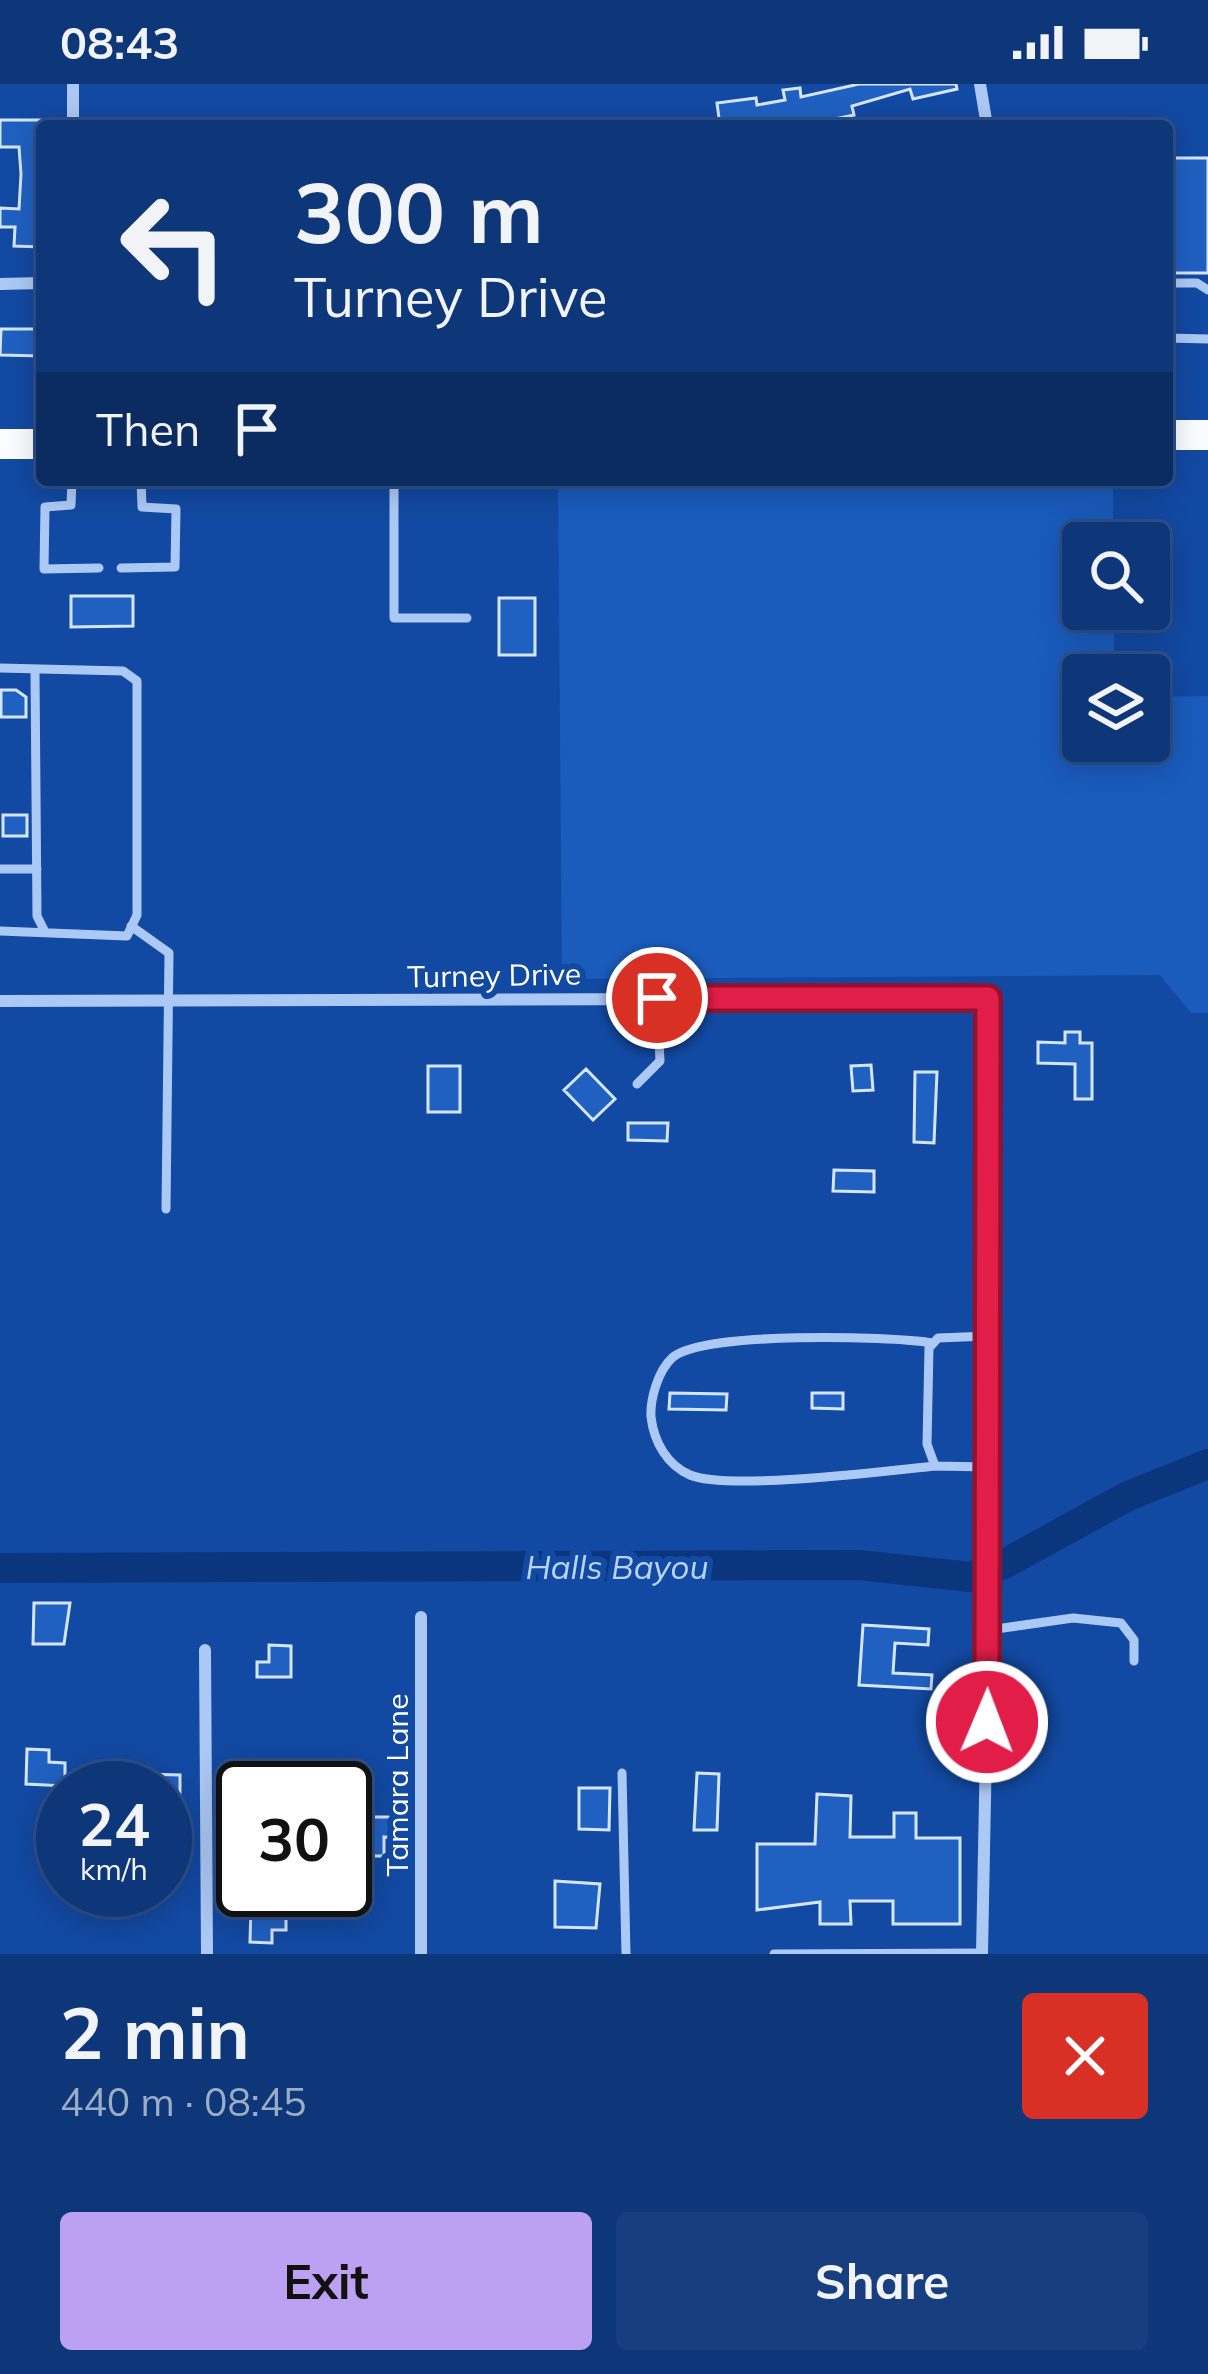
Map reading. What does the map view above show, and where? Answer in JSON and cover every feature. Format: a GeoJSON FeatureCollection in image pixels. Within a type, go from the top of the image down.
{"type":"FeatureCollection","features":[{"type":"Feature","properties":{"kind":"main road"},"geometry":{"type":"LineString","coordinates":[[1173,435],[1208,435]]}},
{"type":"Feature","properties":{"kind":"main road"},"geometry":{"type":"LineString","coordinates":[[0,444],[36,444]]}},
{"type":"Feature","properties":{"kind":"street"},"geometry":{"type":"LineString","coordinates":[[73,84],[73,120]]}},
{"type":"Feature","properties":{"kind":"street"},"geometry":{"type":"LineString","coordinates":[[980,84],[986,120]]}},
{"type":"Feature","properties":{"kind":"street"},"geometry":{"type":"LineString","coordinates":[[0,284],[36,284]]}},
{"type":"Feature","properties":{"kind":"street","name":"Turney Drive"},"geometry":{"type":"LineString","coordinates":[[0,1001],[988,998],[988,1336]]}},
{"type":"Feature","properties":{"kind":"street"},"geometry":{"type":"LineString","coordinates":[[982,1953],[988,1336]]}},
{"type":"Feature","properties":{"kind":"street","name":"Tamara Lane"},"geometry":{"type":"LineString","coordinates":[[421,1617],[421,1954]]}},
{"type":"Feature","properties":{"kind":"street"},"geometry":{"type":"LineString","coordinates":[[205,1650],[207,1954]]}},
{"type":"Feature","properties":{"kind":"lane"},"geometry":{"type":"LineString","coordinates":[[1173,283],[1197,283],[1208,290]]}},
{"type":"Feature","properties":{"kind":"lane"},"geometry":{"type":"LineString","coordinates":[[1173,338],[1208,339]]}},
{"type":"Feature","properties":{"kind":"lane"},"geometry":{"type":"LineString","coordinates":[[72,486],[70,505],[45,507],[44,569],[99,568]]}},
{"type":"Feature","properties":{"kind":"lane"},"geometry":{"type":"LineString","coordinates":[[121,568],[175,567],[176,509],[142,507],[141,486]]}},
{"type":"Feature","properties":{"kind":"lane"},"geometry":{"type":"LineString","coordinates":[[394,486],[394,618],[467,618]]}},
{"type":"Feature","properties":{"kind":"lane"},"geometry":{"type":"LineString","coordinates":[[0,668],[123,671],[136,680],[137,915],[127,936],[63,938],[44,930],[0,932]]}},
{"type":"Feature","properties":{"kind":"lane"},"geometry":{"type":"LineString","coordinates":[[34,672],[37,916],[44,930]]}},
{"type":"Feature","properties":{"kind":"lane"},"geometry":{"type":"LineString","coordinates":[[0,868],[37,869]]}},
{"type":"Feature","properties":{"kind":"lane"},"geometry":{"type":"LineString","coordinates":[[131,926],[169,953],[166,1209]]}},
{"type":"Feature","properties":{"kind":"lane"},"geometry":{"type":"LineString","coordinates":[[637,1084],[660,1060],[657,998]]}},
{"type":"Feature","properties":{"kind":"lane"},"geometry":{"type":"LineString","coordinates":[[988,1336],[932,1343],[892,1336],[704,1343],[672,1357],[656,1385],[651,1412],[655,1437],[669,1462],[693,1477],[809,1478],[935,1466],[988,1467]]}},
{"type":"Feature","properties":{"kind":"lane"},"geometry":{"type":"LineString","coordinates":[[932,1343],[927,1356],[926,1444],[935,1466]]}},
{"type":"Feature","properties":{"kind":"lane"},"geometry":{"type":"LineString","coordinates":[[988,1630],[1073,1618],[1121,1623],[1134,1640],[1134,1661]]}},
{"type":"Feature","properties":{"kind":"lane"},"geometry":{"type":"LineString","coordinates":[[622,1773],[626,1954]]}},
{"type":"Feature","properties":{"kind":"lane"},"geometry":{"type":"LineString","coordinates":[[774,1954],[982,1953]]}},
{"type":"Feature","properties":{"kind":"shaded area"},"geometry":{"type":"Polygon","coordinates":[[[558,486],[1113,486],[1113,522],[1062,522],[1062,630],[1114,630],[1114,654],[1062,654],[1062,762],[1170,762],[1170,697],[1208,696],[1208,1013],[1191,1013],[1160,975],[562,979],[558,486]]]}},
{"type":"Feature","properties":{"kind":"building"},"geometry":{"type":"Polygon","coordinates":[[[859,84],[956,84],[957,89],[913,99],[910,89],[852,106],[854,115],[830,120],[719,120],[717,103],[756,98],[757,105],[785,100],[783,90],[800,88],[801,97],[859,84]]]}},
{"type":"Feature","properties":{"kind":"building"},"geometry":{"type":"Polygon","coordinates":[[[0,120],[36,120],[36,247],[14,246],[15,227],[0,227],[0,208],[19,209],[21,174],[19,147],[0,147],[0,120]]]}},
{"type":"Feature","properties":{"kind":"building"},"geometry":{"type":"Polygon","coordinates":[[[1173,158],[1208,158],[1208,273],[1173,273],[1173,158]]]}},
{"type":"Feature","properties":{"kind":"building"},"geometry":{"type":"Polygon","coordinates":[[[1,329],[36,329],[36,356],[0,355],[1,329]]]}},
{"type":"Feature","properties":{"kind":"building"},"geometry":{"type":"Polygon","coordinates":[[[71,596],[133,596],[133,626],[71,627],[71,596]]]}},
{"type":"Feature","properties":{"kind":"building"},"geometry":{"type":"Polygon","coordinates":[[[499,598],[535,598],[535,655],[499,655],[499,598]]]}},
{"type":"Feature","properties":{"kind":"building"},"geometry":{"type":"Polygon","coordinates":[[[1,690],[16,690],[26,697],[26,717],[1,717],[1,690]]]}},
{"type":"Feature","properties":{"kind":"building"},"geometry":{"type":"Polygon","coordinates":[[[3,815],[27,815],[27,836],[3,836],[3,815]]]}},
{"type":"Feature","properties":{"kind":"building"},"geometry":{"type":"Polygon","coordinates":[[[1065,1032],[1080,1032],[1080,1043],[1092,1043],[1092,1099],[1075,1099],[1075,1064],[1038,1063],[1038,1042],[1065,1043],[1065,1032]]]}},
{"type":"Feature","properties":{"kind":"building"},"geometry":{"type":"Polygon","coordinates":[[[871,1065],[873,1090],[853,1091],[851,1066],[871,1065]]]}},
{"type":"Feature","properties":{"kind":"building"},"geometry":{"type":"Polygon","coordinates":[[[428,1066],[460,1066],[460,1112],[428,1112],[428,1066]]]}},
{"type":"Feature","properties":{"kind":"building"},"geometry":{"type":"Polygon","coordinates":[[[586,1069],[615,1099],[593,1120],[564,1090],[586,1069]]]}},
{"type":"Feature","properties":{"kind":"building"},"geometry":{"type":"Polygon","coordinates":[[[915,1072],[937,1072],[934,1143],[914,1142],[915,1072]]]}},
{"type":"Feature","properties":{"kind":"building"},"geometry":{"type":"Polygon","coordinates":[[[628,1123],[668,1123],[667,1141],[628,1140],[628,1123]]]}},
{"type":"Feature","properties":{"kind":"building"},"geometry":{"type":"Polygon","coordinates":[[[834,1170],[874,1171],[874,1192],[833,1191],[834,1170]]]}},
{"type":"Feature","properties":{"kind":"building"},"geometry":{"type":"Polygon","coordinates":[[[670,1393],[727,1394],[726,1410],[669,1409],[670,1393]]]}},
{"type":"Feature","properties":{"kind":"building"},"geometry":{"type":"Polygon","coordinates":[[[812,1393],[843,1393],[843,1409],[812,1408],[812,1393]]]}},
{"type":"Feature","properties":{"kind":"building"},"geometry":{"type":"Polygon","coordinates":[[[34,1603],[70,1603],[64,1644],[33,1644],[34,1603]]]}},
{"type":"Feature","properties":{"kind":"building"},"geometry":{"type":"Polygon","coordinates":[[[863,1625],[929,1629],[928,1645],[895,1643],[893,1673],[932,1675],[931,1689],[859,1685],[863,1625]]]}},
{"type":"Feature","properties":{"kind":"building"},"geometry":{"type":"Polygon","coordinates":[[[269,1645],[291,1646],[291,1677],[257,1677],[257,1662],[269,1662],[269,1645]]]}},
{"type":"Feature","properties":{"kind":"building"},"geometry":{"type":"Polygon","coordinates":[[[27,1749],[49,1750],[49,1761],[36,1761],[36,1785],[26,1784],[27,1749]]]}},
{"type":"Feature","properties":{"kind":"building"},"geometry":{"type":"Polygon","coordinates":[[[697,1773],[719,1774],[717,1830],[694,1830],[697,1773]]]}},
{"type":"Feature","properties":{"kind":"building"},"geometry":{"type":"Polygon","coordinates":[[[579,1788],[610,1788],[609,1830],[579,1829],[579,1788]]]}},
{"type":"Feature","properties":{"kind":"building"},"geometry":{"type":"Polygon","coordinates":[[[817,1794],[851,1796],[850,1837],[894,1837],[894,1813],[916,1813],[916,1838],[960,1838],[960,1924],[893,1924],[893,1901],[850,1901],[851,1924],[820,1924],[820,1902],[757,1910],[757,1844],[815,1844],[817,1794]]]}},
{"type":"Feature","properties":{"kind":"building"},"geometry":{"type":"Polygon","coordinates":[[[372,1817],[396,1817],[395,1838],[384,1837],[384,1856],[372,1856],[372,1817]]]}},
{"type":"Feature","properties":{"kind":"building"},"geometry":{"type":"Polygon","coordinates":[[[555,1881],[600,1884],[596,1928],[555,1927],[555,1881]]]}},
{"type":"Feature","properties":{"kind":"building"},"geometry":{"type":"Polygon","coordinates":[[[251,1917],[286,1917],[286,1930],[272,1930],[272,1943],[250,1942],[251,1917]]]}},
{"type":"Feature","properties":{"kind":"waterway","name":"Halls Bayou"},"geometry":{"type":"LineString","coordinates":[[0,1568],[859,1565],[970,1577],[1006,1563],[1128,1496],[1208,1464]]}},
{"type":"Feature","properties":{"kind":"route"},"geometry":{"type":"LineString","coordinates":[[657,998],[988,998],[987,1722]]}}]}
